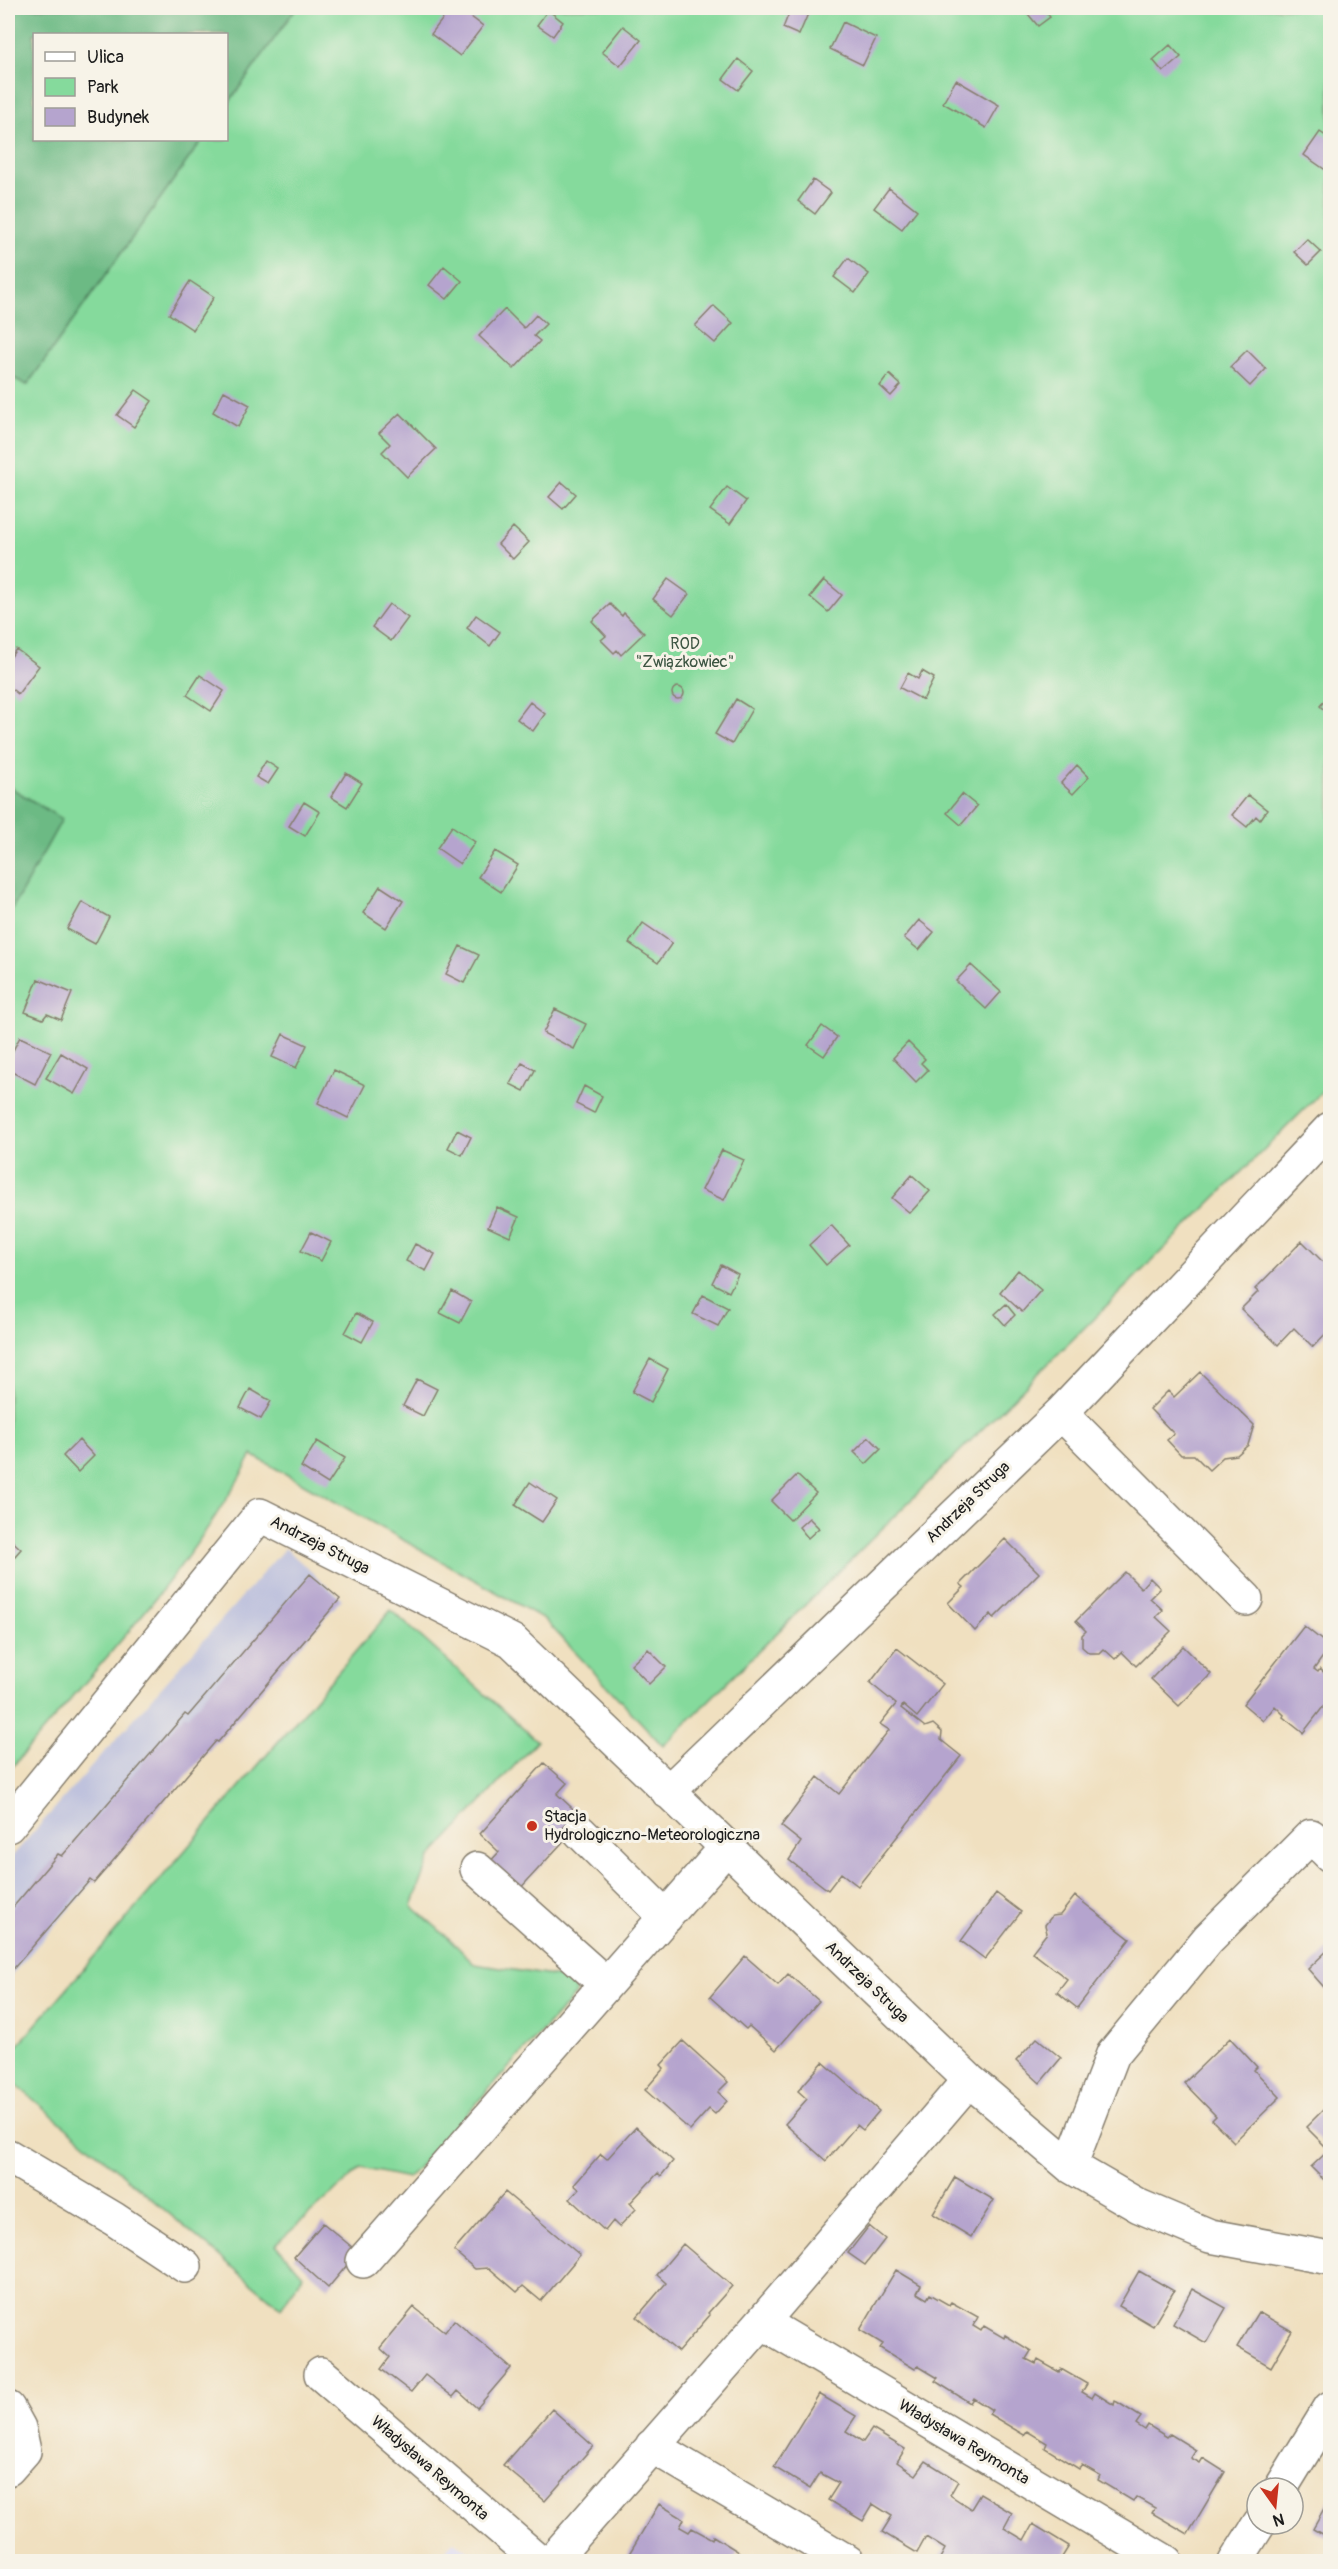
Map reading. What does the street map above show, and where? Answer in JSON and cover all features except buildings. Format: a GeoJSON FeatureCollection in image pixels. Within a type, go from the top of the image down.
{"type":"FeatureCollection","features":[{"type":"Feature","properties":{"kind":"street","name":"Andrzeja Struga"},"geometry":{"type":"LineString","coordinates":[[669,1792],[1061,1413],[1325,1146]]}},
{"type":"Feature","properties":{"kind":"street"},"geometry":{"type":"LineString","coordinates":[[1061,1413],[1246,1599]]}},
{"type":"Feature","properties":{"kind":"street","name":"Andrzeja Struga"},"geometry":{"type":"LineString","coordinates":[[8,1826],[260,1515],[512,1641],[969,2080],[1070,2166],[1139,2206],[1210,2236],[1330,2258]]}},
{"type":"Feature","properties":{"kind":"street"},"geometry":{"type":"LineString","coordinates":[[580,1832],[666,1917]]}},
{"type":"Feature","properties":{"kind":"street"},"geometry":{"type":"LineString","coordinates":[[1070,2166],[1113,2054],[1208,1939],[1311,1836],[1330,1855]]}},
{"type":"Feature","properties":{"kind":"street"},"geometry":{"type":"LineString","coordinates":[[363,2261],[726,1848]]}},
{"type":"Feature","properties":{"kind":"street"},"geometry":{"type":"LineString","coordinates":[[477,1869],[606,1984]]}},
{"type":"Feature","properties":{"kind":"street"},"geometry":{"type":"LineString","coordinates":[[551,2562],[762,2322],[969,2080]]}},
{"type":"Feature","properties":{"kind":"street"},"geometry":{"type":"LineString","coordinates":[[8,2156],[124,2225],[185,2266]]}},
{"type":"Feature","properties":{"kind":"street","name":"Władysława Reymonta"},"geometry":{"type":"LineString","coordinates":[[762,2322],[1166,2562]]}},
{"type":"Feature","properties":{"kind":"street","name":"Władysława Reymonta"},"geometry":{"type":"LineString","coordinates":[[321,2374],[540,2562]]}},
{"type":"Feature","properties":{"kind":"street"},"geometry":{"type":"LineString","coordinates":[[8,2408],[20,2428],[24,2451],[8,2469]]}},
{"type":"Feature","properties":{"kind":"street"},"geometry":{"type":"LineString","coordinates":[[1288,2476],[1330,2408]]}},
{"type":"Feature","properties":{"kind":"street"},"geometry":{"type":"LineString","coordinates":[[652,2446],[848,2562]]}},
{"type":"Feature","properties":{"kind":"street"},"geometry":{"type":"LineString","coordinates":[[1235,2562],[1251,2536]]}},
{"type":"Feature","properties":{"kind":"shaded area"},"geometry":{"type":"Polygon","coordinates":[[[285,1548],[342,1599],[8,1979],[8,1861],[285,1548]]]}},
{"type":"Feature","properties":{"kind":"shaded area"},"geometry":{"type":"Polygon","coordinates":[[[453,2541],[487,2561],[439,2561],[453,2541]]]}},
{"type":"Feature","properties":{"kind":"green space"},"geometry":{"type":"Polygon","coordinates":[[[8,8],[296,8],[228,104],[228,33],[33,33],[33,141],[201,141],[27,385],[8,375],[8,8]]]}},
{"type":"Feature","properties":{"kind":"green space","name":"ROD \"Związkowiec\""},"geometry":{"type":"Polygon","coordinates":[[[296,8],[1330,8],[1330,1084],[663,1746],[544,1619],[252,1455],[227,1498],[170,1581],[8,1772],[8,916],[62,819],[8,786],[8,375],[27,385],[201,141],[228,141],[228,104],[296,8]]]}},
{"type":"Feature","properties":{"kind":"green space"},"geometry":{"type":"Polygon","coordinates":[[[8,786],[62,819],[8,916],[8,786]]]}},
{"type":"Feature","properties":{"kind":"green space"},"geometry":{"type":"Polygon","coordinates":[[[391,1610],[537,1741],[430,1858],[412,1906],[474,1964],[572,1979],[576,1994],[408,2178],[361,2168],[276,2244],[303,2275],[281,2308],[8,2078],[8,2057],[391,1610]]]}},
{"type":"Feature","properties":{"kind":"place","name":"Stacja Hydrologiczno-Meteorologiczna"},"geometry":{"type":"Point","coordinates":[532,1826]}}]}
